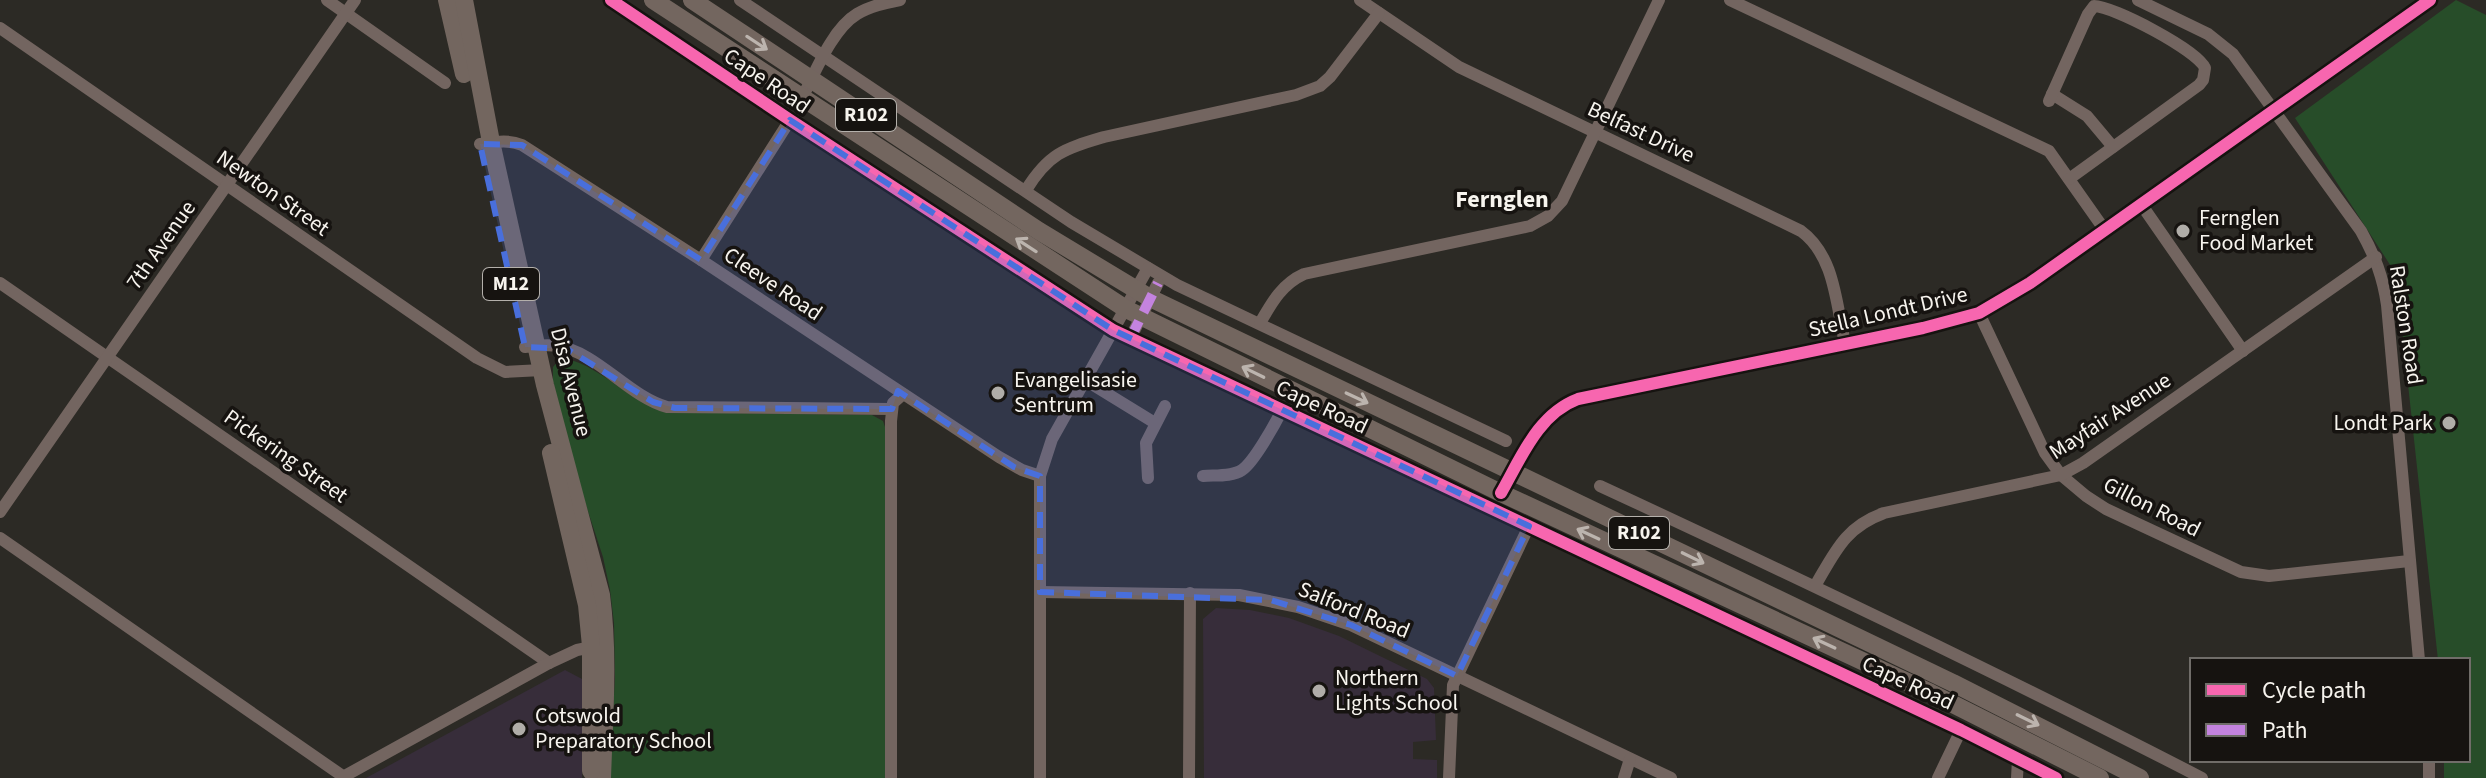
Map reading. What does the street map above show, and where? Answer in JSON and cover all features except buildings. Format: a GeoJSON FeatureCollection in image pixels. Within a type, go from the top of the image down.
{"type":"FeatureCollection","features":[{"type":"Feature","properties":{"kind":"main road","name":"Disa Avenue"},"geometry":{"type":"LineString","coordinates":[[447,0],[485,143],[587,605],[607,679],[602,778]]}},
{"type":"Feature","properties":{"kind":"main road","name":"Disa Avenue"},"geometry":{"type":"LineString","coordinates":[[464,0],[485,143]]}},
{"type":"Feature","properties":{"kind":"main road","name":"Cape Road"},"geometry":{"type":"LineString","coordinates":[[653,0],[1134,312],[1501,493],[2140,778]]}},
{"type":"Feature","properties":{"kind":"main road","name":"Cape Road"},"geometry":{"type":"LineString","coordinates":[[692,0],[1039,231],[1148,291],[1974,704],[2100,778]]}},
{"type":"Feature","properties":{"kind":"main road","name":"Disa Avenue"},"geometry":{"type":"LineString","coordinates":[[591,778],[599,645]]}},
{"type":"Feature","properties":{"kind":"street"},"geometry":{"type":"LineString","coordinates":[[327,0],[445,83]]}},
{"type":"Feature","properties":{"kind":"street","name":"7th Avenue"},"geometry":{"type":"LineString","coordinates":[[0,512],[355,0]]}},
{"type":"Feature","properties":{"kind":"street","name":"Cape Road"},"geometry":{"type":"LineString","coordinates":[[611,0],[1113,330],[1961,730],[2056,778]]}},
{"type":"Feature","properties":{"kind":"street"},"geometry":{"type":"LineString","coordinates":[[740,0],[1071,222],[1148,268],[1189,291],[1506,441]]}},
{"type":"Feature","properties":{"kind":"street"},"geometry":{"type":"LineString","coordinates":[[802,98],[839,31],[855,15],[868,8],[900,0]]}},
{"type":"Feature","properties":{"kind":"street","name":"Belfast Drive"},"geometry":{"type":"LineString","coordinates":[[1360,0],[1459,67],[1792,225],[1809,237],[1826,260],[1845,343]]}},
{"type":"Feature","properties":{"kind":"street"},"geometry":{"type":"LineString","coordinates":[[1260,323],[1283,287],[1304,274],[1540,222],[1555,210],[1659,0]]}},
{"type":"Feature","properties":{"kind":"street"},"geometry":{"type":"LineString","coordinates":[[1730,0],[2049,151],[2104,229]]}},
{"type":"Feature","properties":{"kind":"street","name":"Ralston Road"},"geometry":{"type":"LineString","coordinates":[[2138,0],[2208,34],[2227,47],[2361,231],[2376,257],[2387,305],[2419,658]]}},
{"type":"Feature","properties":{"kind":"street","name":"Stella Londt Drive"},"geometry":{"type":"LineString","coordinates":[[1501,493],[1539,429],[1569,402],[1590,395],[1923,328],[1979,313],[2030,283],[2430,0]]}},
{"type":"Feature","properties":{"kind":"street"},"geometry":{"type":"LineString","coordinates":[[2069,179],[2199,85],[2205,68],[2197,56],[2184,47],[2111,10],[2094,6],[2051,98],[2087,116],[2113,147]]}},
{"type":"Feature","properties":{"kind":"street"},"geometry":{"type":"LineString","coordinates":[[1026,190],[1050,159],[1075,146],[1296,95],[1320,86],[1379,13]]}},
{"type":"Feature","properties":{"kind":"street","name":"Newton Street"},"geometry":{"type":"LineString","coordinates":[[0,28],[477,358],[505,372],[536,370]]}},
{"type":"Feature","properties":{"kind":"street"},"geometry":{"type":"LineString","coordinates":[[701,260],[790,120]]}},
{"type":"Feature","properties":{"kind":"street","name":"Cleeve Road"},"geometry":{"type":"LineString","coordinates":[[485,143],[511,141],[522,145],[1014,467],[1040,476]]}},
{"type":"Feature","properties":{"kind":"street"},"geometry":{"type":"LineString","coordinates":[[2141,204],[2243,351]]}},
{"type":"Feature","properties":{"kind":"street","name":"Mayfair Avenue"},"geometry":{"type":"LineString","coordinates":[[1815,586],[1846,536],[1874,516],[2061,475],[2083,463],[2376,257]]}},
{"type":"Feature","properties":{"kind":"street"},"geometry":{"type":"LineString","coordinates":[[1040,778],[1040,476],[1052,439],[1113,330],[1134,312],[1148,291],[1148,268]]}},
{"type":"Feature","properties":{"kind":"street","name":"Pickering Street"},"geometry":{"type":"LineString","coordinates":[[0,283],[549,663]]}},
{"type":"Feature","properties":{"kind":"street"},"geometry":{"type":"LineString","coordinates":[[1130,339],[1134,312]]}},
{"type":"Feature","properties":{"kind":"street","name":"Gillon Road"},"geometry":{"type":"LineString","coordinates":[[1979,313],[2037,439],[2061,475],[2106,509],[2241,572],[2269,576],[2409,561]]}},
{"type":"Feature","properties":{"kind":"street"},"geometry":{"type":"LineString","coordinates":[[531,346],[555,345],[574,352],[646,398],[667,407],[892,409]]}},
{"type":"Feature","properties":{"kind":"street"},"geometry":{"type":"LineString","coordinates":[[1085,380],[1155,423]]}},
{"type":"Feature","properties":{"kind":"street"},"geometry":{"type":"LineString","coordinates":[[891,778],[892,409],[893,403],[903,394]]}},
{"type":"Feature","properties":{"kind":"street"},"geometry":{"type":"LineString","coordinates":[[1148,478],[1146,447],[1165,406]]}},
{"type":"Feature","properties":{"kind":"street"},"geometry":{"type":"LineString","coordinates":[[1203,476],[1235,473],[1244,469],[1269,437],[1282,410]]}},
{"type":"Feature","properties":{"kind":"street","name":"Cape Road"},"geometry":{"type":"LineString","coordinates":[[1600,486],[1815,586],[2202,778]]}},
{"type":"Feature","properties":{"kind":"street"},"geometry":{"type":"LineString","coordinates":[[1449,778],[1451,697],[1457,676],[1529,526]]}},
{"type":"Feature","properties":{"kind":"street"},"geometry":{"type":"LineString","coordinates":[[0,538],[342,777],[549,663],[599,645]]}},
{"type":"Feature","properties":{"kind":"street","name":"Salford Road"},"geometry":{"type":"LineString","coordinates":[[1040,592],[1239,595],[1271,600],[1324,615],[1671,778]]}},
{"type":"Feature","properties":{"kind":"street"},"geometry":{"type":"LineString","coordinates":[[1189,778],[1190,593]]}},
{"type":"Feature","properties":{"kind":"street"},"geometry":{"type":"LineString","coordinates":[[1938,778],[1961,730]]}},
{"type":"Feature","properties":{"kind":"street"},"geometry":{"type":"LineString","coordinates":[[1624,778],[1630,759]]}},
{"type":"Feature","properties":{"kind":"street"},"geometry":{"type":"LineString","coordinates":[[2017,778],[2018,759]]}},
{"type":"Feature","properties":{"kind":"highlighted area"},"geometry":{"type":"Polygon","coordinates":[[[790,120],[1113,330],[1529,526],[1457,676],[1351,625],[1271,600],[1040,592],[1040,476],[1014,467],[898,391],[892,409],[675,408],[653,402],[567,349],[525,347],[480,144],[522,145],[701,260],[790,120]]]}},
{"type":"Feature","properties":{"kind":"shaded area","name":"Northern Lights School"},"geometry":{"type":"Polygon","coordinates":[[[1216,608],[1250,610],[1289,618],[1339,636],[1427,679],[1434,688],[1436,740],[1413,742],[1413,759],[1437,760],[1437,778],[1204,778],[1203,619],[1216,608]]]}},
{"type":"Feature","properties":{"kind":"shaded area","name":"Cotswold Preparatory School"},"geometry":{"type":"Polygon","coordinates":[[[565,670],[582,679],[582,778],[366,778],[565,670]]]}},
{"type":"Feature","properties":{"kind":"green space","name":"Londt Park"},"geometry":{"type":"Polygon","coordinates":[[[2456,0],[2486,15],[2486,778],[2444,778],[2444,762],[2470,762],[2470,658],[2438,658],[2396,274],[2295,118],[2456,0]]]}},
{"type":"Feature","properties":{"kind":"green space"},"geometry":{"type":"Polygon","coordinates":[[[560,359],[585,365],[640,400],[667,412],[872,415],[883,421],[886,430],[885,778],[609,778],[615,679],[614,623],[603,557],[581,490],[553,382],[553,367],[560,359]]]}},
{"type":"Feature","properties":{"kind":"marked path"},"geometry":{"type":"LineString","coordinates":[[1130,339],[1158,283]]}},
{"type":"Feature","properties":{"kind":"cycle path"},"geometry":{"type":"LineString","coordinates":[[611,0],[1113,330],[1961,730],[2056,778]]}},
{"type":"Feature","properties":{"kind":"cycle path"},"geometry":{"type":"LineString","coordinates":[[1501,493],[1541,426],[1564,406],[1578,399],[1923,328],[1979,313],[2030,283],[2430,0]]}},
{"type":"Feature","properties":{"kind":"place","name":"Fernglen Food Market"},"geometry":{"type":"Point","coordinates":[2183,231]}},
{"type":"Feature","properties":{"kind":"place","name":"Evangelisasie Sentrum"},"geometry":{"type":"Point","coordinates":[998,393]}},
{"type":"Feature","properties":{"kind":"place","name":"Londt Park"},"geometry":{"type":"Point","coordinates":[2449,423]}},
{"type":"Feature","properties":{"kind":"place","name":"Northern Lights School"},"geometry":{"type":"Point","coordinates":[1319,691]}},
{"type":"Feature","properties":{"kind":"place","name":"Cotswold Preparatory School"},"geometry":{"type":"Point","coordinates":[519,729]}},
{"type":"Feature","properties":{"kind":"district","name":"Fernglen"},"geometry":{"type":"Point","coordinates":[1502,199]}}]}
